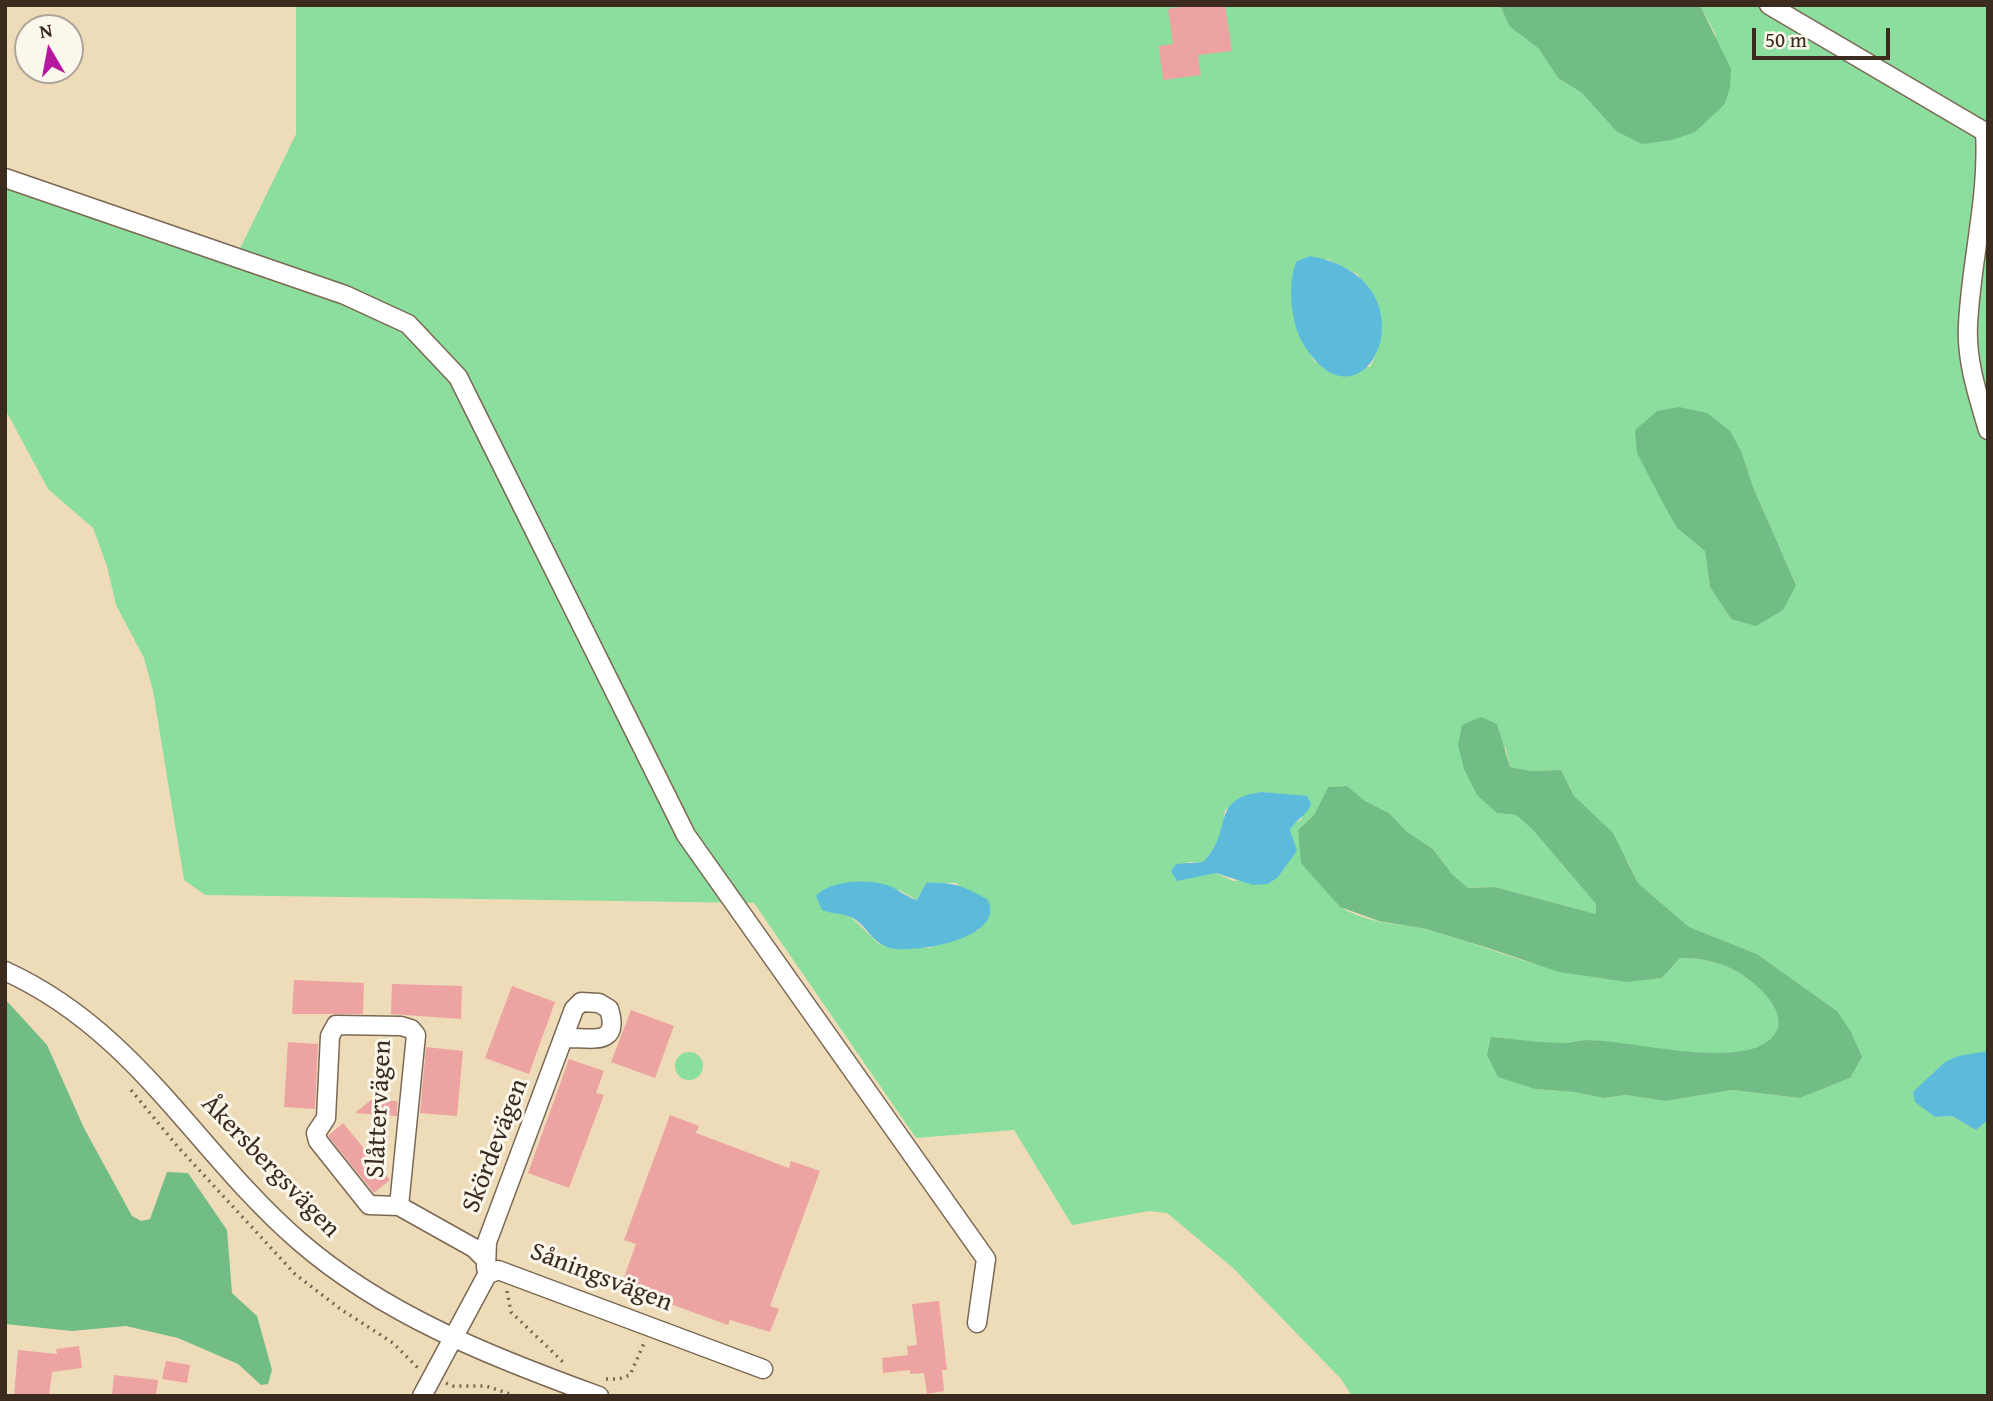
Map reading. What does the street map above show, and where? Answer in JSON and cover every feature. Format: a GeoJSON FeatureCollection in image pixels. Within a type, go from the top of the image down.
{"type":"FeatureCollection","features":[{"type":"Feature","properties":{"kind":"street"},"geometry":{"type":"LineString","coordinates":[[1769,5],[1987,132],[1987,161],[1968,327],[1972,378],[1988,430]]}},
{"type":"Feature","properties":{"kind":"street"},"geometry":{"type":"LineString","coordinates":[[5,178],[345,295],[408,324],[458,377],[687,835],[986,1259],[977,1323]]}},
{"type":"Feature","properties":{"kind":"street","name":"Åkersbergsvägen"},"geometry":{"type":"LineString","coordinates":[[5,971],[51,996],[92,1024],[147,1076],[262,1204],[308,1248],[338,1272],[452,1338],[599,1396]]}},
{"type":"Feature","properties":{"kind":"street","name":"Slåttervägen"},"geometry":{"type":"LineString","coordinates":[[399,1206],[416,1035],[411,1029],[401,1026],[336,1025],[330,1037],[326,1118],[316,1133],[318,1141],[369,1205],[399,1206],[474,1248],[486,1268]]}},
{"type":"Feature","properties":{"kind":"street","name":"Skördevägen"},"geometry":{"type":"LineString","coordinates":[[486,1268],[487,1242],[565,1038]]}},
{"type":"Feature","properties":{"kind":"street"},"geometry":{"type":"LineString","coordinates":[[422,1396],[486,1268]]}},
{"type":"Feature","properties":{"kind":"street","name":"Såningsvägen"},"geometry":{"type":"LineString","coordinates":[[486,1268],[510,1272],[763,1369]]}},
{"type":"Feature","properties":{"kind":"path"},"geometry":{"type":"LineString","coordinates":[[510,1272],[507,1299],[511,1312],[570,1367]]}},
{"type":"Feature","properties":{"kind":"path"},"geometry":{"type":"LineString","coordinates":[[595,1376],[609,1380],[630,1375],[650,1326]]}},
{"type":"Feature","properties":{"kind":"green space"},"geometry":{"type":"Polygon","coordinates":[[[296,5],[1500,5],[1509,26],[1539,49],[1558,78],[1582,93],[1616,131],[1716,35],[1700,5],[1988,5],[1988,1051],[1935,1117],[1952,1116],[1976,1130],[1988,1120],[1988,1396],[1352,1396],[1341,1379],[1233,1268],[1167,1213],[1149,1211],[1072,1225],[1014,1130],[916,1138],[754,903],[205,895],[184,880],[153,691],[144,658],[116,605],[107,566],[93,528],[48,489],[5,409],[5,180],[232,265],[296,134],[296,5]],[[1327,259],[1293,301],[1298,334],[1315,362],[1370,367],[1380,341],[1380,330],[1375,310],[1358,274],[1327,259]],[[1742,453],[1652,480],[1677,528],[1705,551],[1710,587],[1731,619],[1796,585],[1753,487],[1742,453]],[[1505,746],[1497,813],[1516,815],[1533,830],[1597,905],[1596,914],[1495,887],[1468,888],[1452,874],[1433,849],[1406,831],[1389,813],[1365,801],[1347,786],[1328,787],[1314,815],[1298,830],[1301,849],[1311,870],[1339,906],[1361,917],[1429,930],[1544,966],[1601,978],[1662,978],[1680,958],[1712,962],[1735,970],[1759,987],[1778,1015],[1774,1035],[1765,1043],[1748,1050],[1727,1053],[1678,1051],[1605,1041],[1556,1043],[1491,1037],[1535,1089],[1604,1098],[1626,1095],[1665,1101],[1731,1090],[1800,1098],[1850,1078],[1837,1011],[1757,954],[1689,927],[1638,883],[1627,860],[1574,796],[1561,770],[1532,771],[1510,767],[1505,746]],[[1262,792],[1225,810],[1218,838],[1208,856],[1203,862],[1187,862],[1201,875],[1216,873],[1233,881],[1278,877],[1296,852],[1290,830],[1294,823],[1301,820],[1307,797],[1262,792]],[[926,883],[917,900],[899,890],[849,915],[879,944],[929,948],[979,930],[957,883],[926,883]]]}},
{"type":"Feature","properties":{"kind":"green space"},"geometry":{"type":"Polygon","coordinates":[[[1500,5],[1700,5],[1731,69],[1730,88],[1724,105],[1695,132],[1672,140],[1642,144],[1616,131],[1582,93],[1558,78],[1539,49],[1509,26],[1500,5]]]}},
{"type":"Feature","properties":{"kind":"green space"},"geometry":{"type":"Polygon","coordinates":[[[1679,407],[1707,413],[1730,431],[1742,453],[1753,487],[1796,585],[1783,610],[1756,626],[1731,619],[1710,587],[1705,551],[1677,528],[1637,453],[1635,430],[1657,411],[1679,407]]]}},
{"type":"Feature","properties":{"kind":"green space"},"geometry":{"type":"Polygon","coordinates":[[[1481,717],[1497,724],[1510,767],[1532,771],[1561,770],[1574,796],[1613,833],[1638,883],[1689,927],[1757,954],[1837,1011],[1851,1032],[1862,1057],[1850,1078],[1800,1098],[1732,1090],[1665,1101],[1626,1095],[1604,1098],[1535,1089],[1498,1077],[1487,1055],[1491,1037],[1556,1043],[1605,1041],[1703,1053],[1727,1053],[1748,1050],[1765,1043],[1774,1035],[1778,1016],[1767,996],[1750,980],[1735,970],[1712,962],[1680,958],[1662,978],[1627,982],[1559,972],[1426,929],[1379,921],[1340,907],[1301,863],[1298,830],[1314,815],[1328,787],[1347,786],[1365,801],[1389,813],[1406,831],[1433,849],[1452,874],[1468,888],[1495,887],[1596,914],[1596,904],[1533,830],[1516,815],[1497,813],[1477,795],[1464,769],[1458,745],[1462,725],[1481,717]]]}},
{"type":"Feature","properties":{"kind":"green space"},"geometry":{"type":"Polygon","coordinates":[[[5,999],[47,1045],[84,1128],[132,1216],[141,1221],[150,1219],[167,1172],[188,1173],[227,1230],[232,1293],[257,1316],[272,1370],[268,1384],[261,1385],[238,1364],[178,1338],[126,1326],[72,1331],[5,1324],[5,999]]]}},
{"type":"Feature","properties":{"kind":"green space"},"geometry":{"type":"Polygon","coordinates":[[[689,1052],[699,1056],[703,1066],[699,1076],[689,1080],[679,1076],[675,1066],[679,1056],[689,1052]]]}},
{"type":"Feature","properties":{"kind":"water"},"geometry":{"type":"Polygon","coordinates":[[[1310,256],[1350,271],[1373,294],[1382,322],[1379,348],[1366,368],[1347,377],[1325,369],[1301,340],[1298,332],[1293,312],[1292,279],[1297,261],[1310,256]]]}},
{"type":"Feature","properties":{"kind":"water"},"geometry":{"type":"Polygon","coordinates":[[[1262,792],[1307,796],[1311,804],[1290,830],[1297,851],[1278,877],[1268,884],[1253,885],[1216,873],[1177,881],[1171,871],[1176,864],[1203,862],[1213,850],[1224,818],[1234,801],[1262,792]]]}},
{"type":"Feature","properties":{"kind":"water"},"geometry":{"type":"Polygon","coordinates":[[[870,882],[887,885],[917,900],[926,883],[958,886],[988,900],[990,914],[984,925],[955,941],[936,946],[918,949],[890,948],[878,942],[853,918],[822,910],[816,896],[840,884],[870,882]]]}},
{"type":"Feature","properties":{"kind":"water"},"geometry":{"type":"Polygon","coordinates":[[[1988,1051],[1988,1120],[1976,1130],[1952,1116],[1935,1117],[1915,1102],[1913,1092],[1945,1062],[1958,1056],[1988,1051]]]}},
{"type":"Feature","properties":{"kind":"building"},"geometry":{"type":"Polygon","coordinates":[[[1190,5],[1225,5],[1232,51],[1198,55],[1201,75],[1163,80],[1159,46],[1173,44],[1168,9],[1190,5]]]}},
{"type":"Feature","properties":{"kind":"building"},"geometry":{"type":"Polygon","coordinates":[[[294,980],[364,983],[363,1014],[292,1014],[294,980]]]}},
{"type":"Feature","properties":{"kind":"building"},"geometry":{"type":"Polygon","coordinates":[[[392,984],[462,986],[461,1019],[391,1014],[392,984]]]}},
{"type":"Feature","properties":{"kind":"building"},"geometry":{"type":"Polygon","coordinates":[[[512,986],[555,1002],[529,1074],[485,1058],[512,986]]]}},
{"type":"Feature","properties":{"kind":"building"},"geometry":{"type":"Polygon","coordinates":[[[631,1010],[674,1026],[655,1078],[611,1062],[631,1010]]]}},
{"type":"Feature","properties":{"kind":"building"},"geometry":{"type":"Polygon","coordinates":[[[288,1042],[318,1044],[315,1109],[284,1107],[288,1042]]]}},
{"type":"Feature","properties":{"kind":"building"},"geometry":{"type":"Polygon","coordinates":[[[426,1047],[463,1051],[457,1116],[420,1113],[426,1047]]]}},
{"type":"Feature","properties":{"kind":"building"},"geometry":{"type":"Polygon","coordinates":[[[569,1059],[604,1071],[596,1093],[604,1095],[569,1188],[528,1173],[569,1059]]]}},
{"type":"Feature","properties":{"kind":"building"},"geometry":{"type":"Polygon","coordinates":[[[371,1100],[397,1101],[397,1116],[355,1113],[371,1100]]]}},
{"type":"Feature","properties":{"kind":"building"},"geometry":{"type":"Polygon","coordinates":[[[670,1115],[699,1126],[696,1133],[789,1168],[791,1161],[820,1171],[770,1306],[779,1309],[770,1332],[730,1320],[728,1325],[621,1286],[636,1244],[624,1240],[670,1115]]]}},
{"type":"Feature","properties":{"kind":"building"},"geometry":{"type":"Polygon","coordinates":[[[343,1123],[390,1180],[374,1193],[328,1136],[343,1123]]]}},
{"type":"Feature","properties":{"kind":"building"},"geometry":{"type":"Polygon","coordinates":[[[939,1301],[947,1370],[942,1370],[944,1391],[927,1394],[924,1373],[910,1374],[910,1370],[883,1373],[882,1358],[908,1355],[907,1346],[917,1345],[912,1304],[939,1301]]]}},
{"type":"Feature","properties":{"kind":"building"},"geometry":{"type":"Polygon","coordinates":[[[79,1346],[82,1368],[52,1372],[49,1396],[14,1396],[18,1350],[57,1354],[56,1349],[79,1346]]]}},
{"type":"Feature","properties":{"kind":"building"},"geometry":{"type":"Polygon","coordinates":[[[166,1361],[190,1365],[187,1383],[162,1379],[166,1361]]]}},
{"type":"Feature","properties":{"kind":"building"},"geometry":{"type":"Polygon","coordinates":[[[114,1375],[158,1380],[156,1396],[112,1396],[114,1375]]]}}]}
